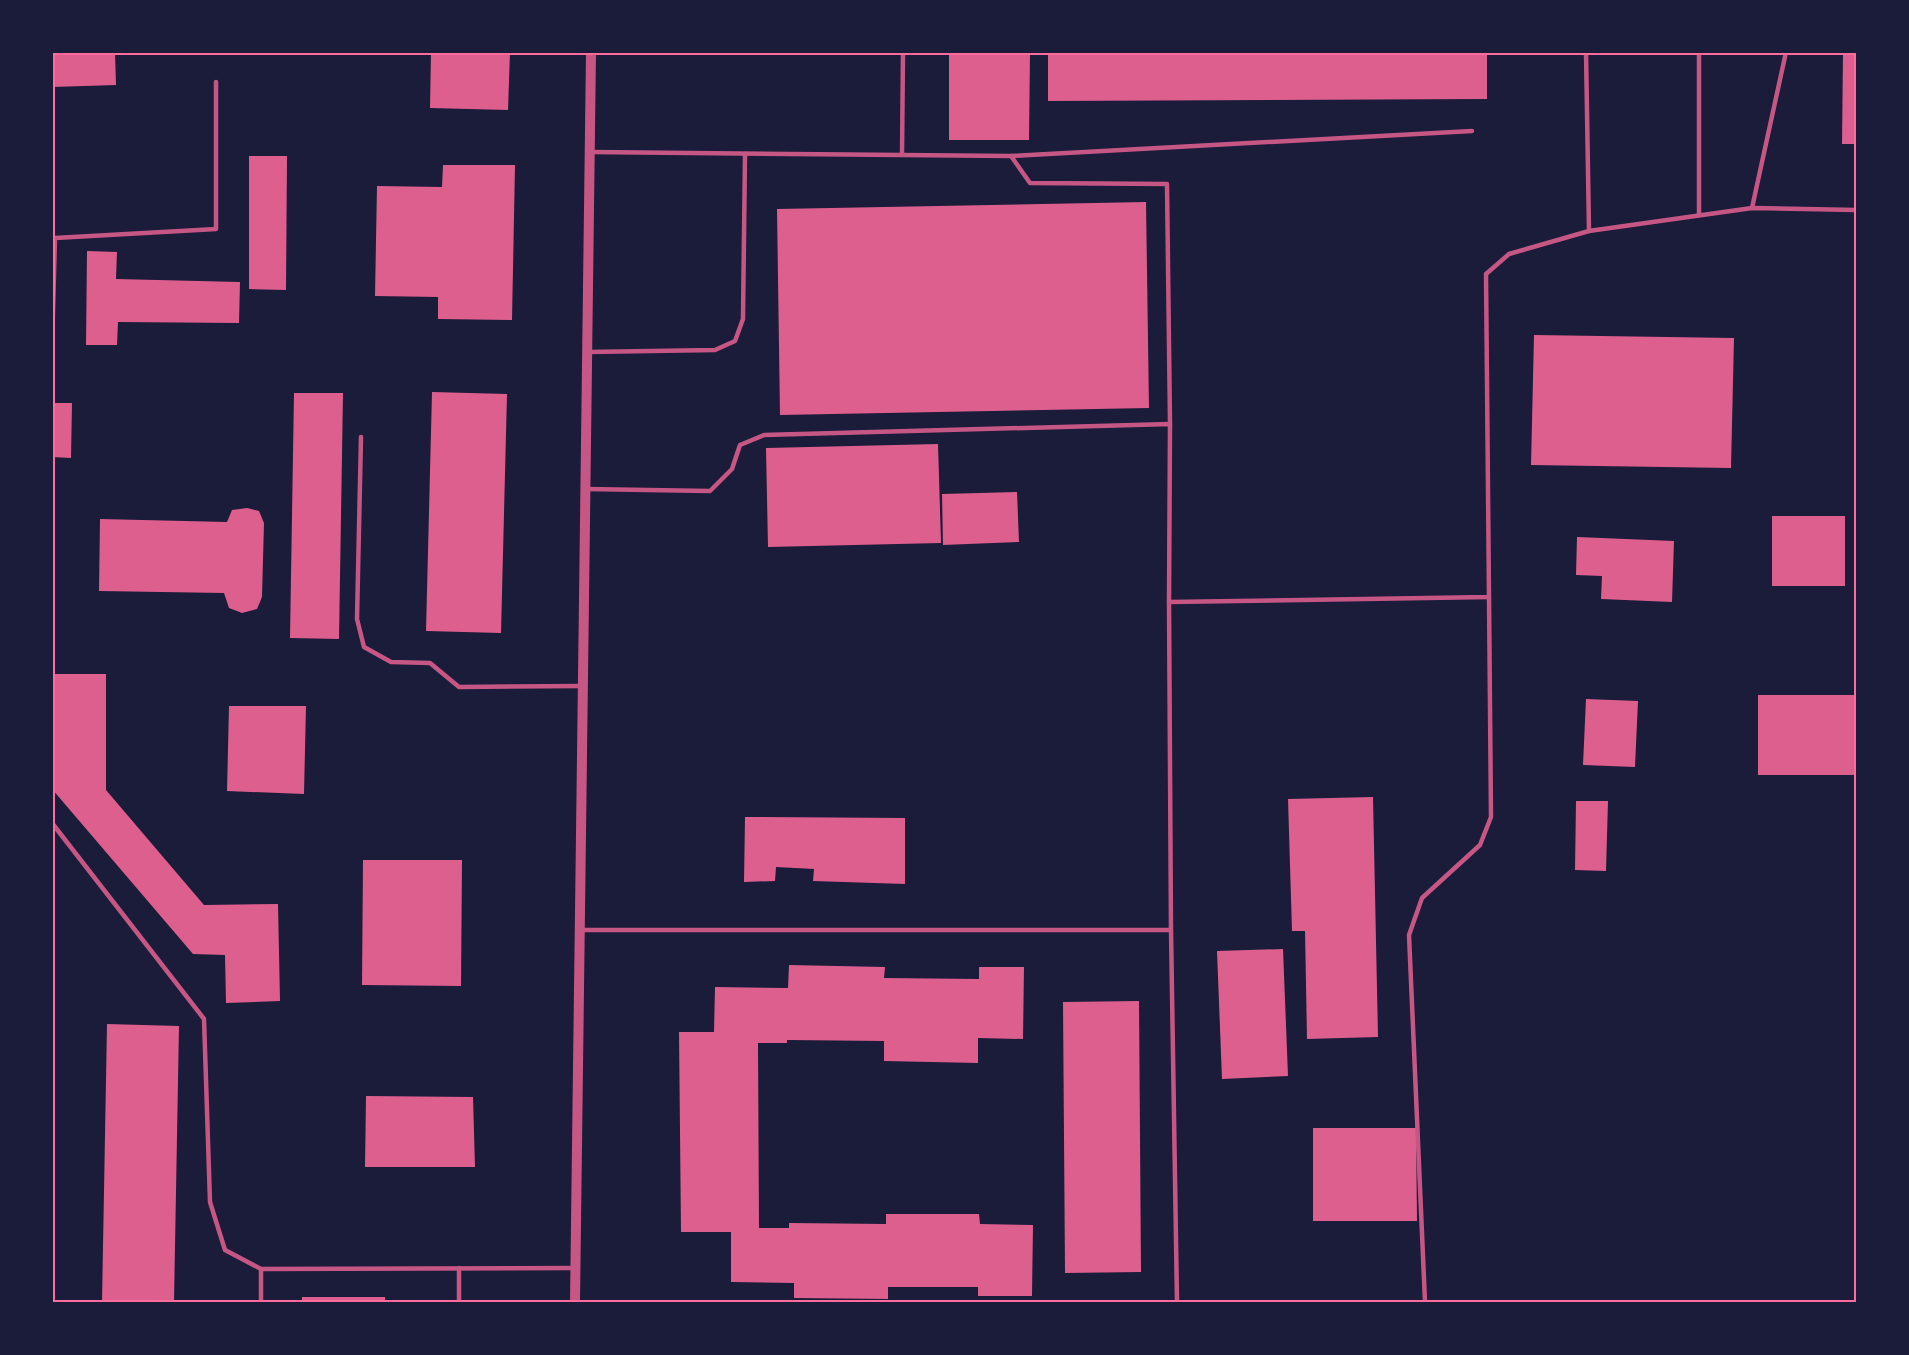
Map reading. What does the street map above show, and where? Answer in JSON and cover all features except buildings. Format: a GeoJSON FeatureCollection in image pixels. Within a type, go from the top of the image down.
{"type":"FeatureCollection","features":[{"type":"Feature","properties":{"kind":"street"},"geometry":{"type":"LineString","coordinates":[[575,1302],[591,52]]}},
{"type":"Feature","properties":{"kind":"lane"},"geometry":{"type":"LineString","coordinates":[[902,155],[903,52]]}},
{"type":"Feature","properties":{"kind":"lane"},"geometry":{"type":"LineString","coordinates":[[1586,52],[1589,231]]}},
{"type":"Feature","properties":{"kind":"lane"},"geometry":{"type":"LineString","coordinates":[[1699,52],[1699,215]]}},
{"type":"Feature","properties":{"kind":"lane"},"geometry":{"type":"LineString","coordinates":[[1752,208],[1786,52]]}},
{"type":"Feature","properties":{"kind":"lane"},"geometry":{"type":"LineString","coordinates":[[52,347],[55,238],[216,229],[216,82]]}},
{"type":"Feature","properties":{"kind":"lane"},"geometry":{"type":"LineString","coordinates":[[590,152],[1011,156],[1472,131]]}},
{"type":"Feature","properties":{"kind":"lane"},"geometry":{"type":"LineString","coordinates":[[587,352],[715,350],[735,341],[743,319],[745,154]]}},
{"type":"Feature","properties":{"kind":"lane"},"geometry":{"type":"LineString","coordinates":[[1011,156],[1030,183],[1167,184],[1170,424],[1168,602],[1177,1302]]}},
{"type":"Feature","properties":{"kind":"lane"},"geometry":{"type":"LineString","coordinates":[[1425,1302],[1409,935],[1422,898],[1480,845],[1491,817],[1486,274],[1509,254],[1589,231],[1752,208],[1857,210]]}},
{"type":"Feature","properties":{"kind":"lane"},"geometry":{"type":"LineString","coordinates":[[585,489],[710,491],[732,469],[740,445],[765,435],[1170,424]]}},
{"type":"Feature","properties":{"kind":"lane"},"geometry":{"type":"LineString","coordinates":[[361,437],[357,620],[364,647],[391,662],[430,663],[459,687],[583,686]]}},
{"type":"Feature","properties":{"kind":"lane"},"geometry":{"type":"LineString","coordinates":[[1168,602],[1490,597]]}},
{"type":"Feature","properties":{"kind":"lane"},"geometry":{"type":"LineString","coordinates":[[52,823],[204,1018],[210,1202],[225,1250],[261,1269],[575,1268]]}},
{"type":"Feature","properties":{"kind":"lane"},"geometry":{"type":"LineString","coordinates":[[579,930],[1172,930]]}},
{"type":"Feature","properties":{"kind":"lane"},"geometry":{"type":"LineString","coordinates":[[459,1268],[459,1302]]}},
{"type":"Feature","properties":{"kind":"lane"},"geometry":{"type":"LineString","coordinates":[[261,1269],[261,1302]]}}]}
